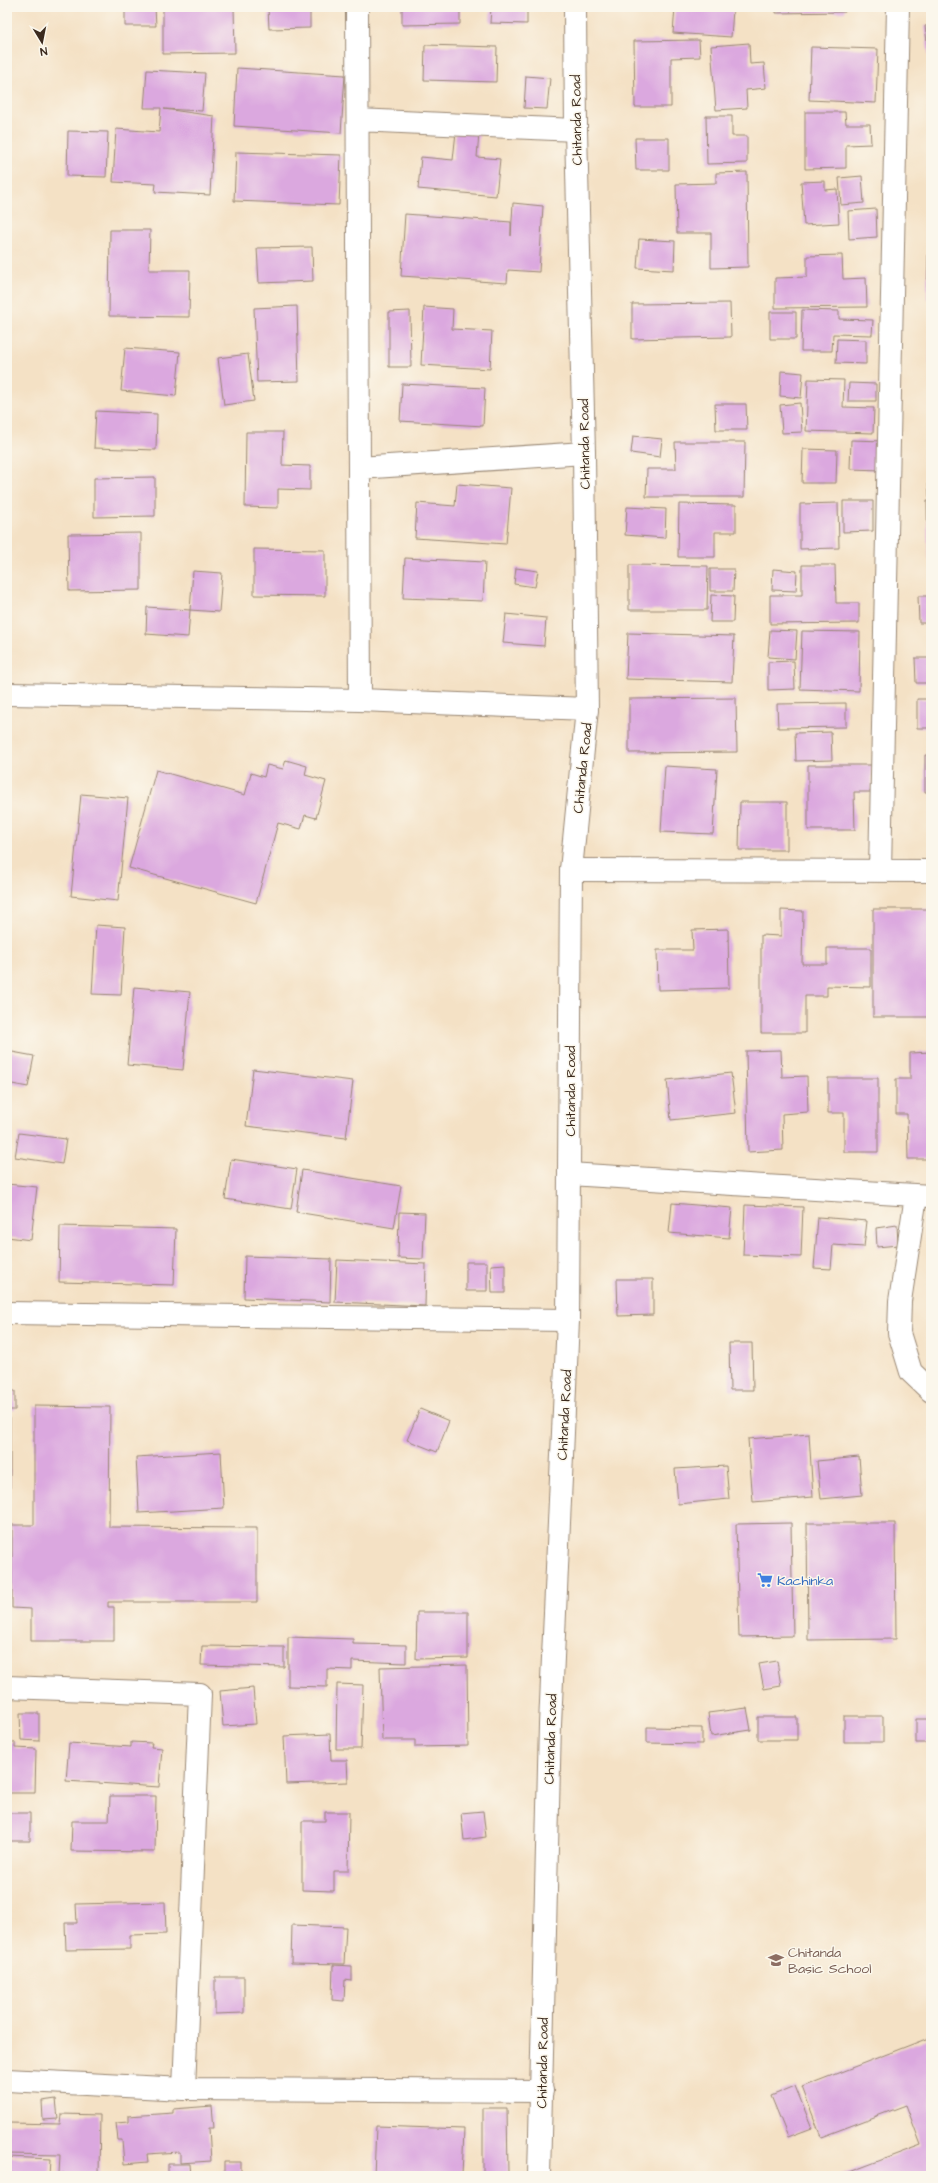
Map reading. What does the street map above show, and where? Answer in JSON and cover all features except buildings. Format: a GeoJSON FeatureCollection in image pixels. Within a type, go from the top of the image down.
{"type":"FeatureCollection","features":[{"type":"Feature","properties":{"kind":"street"},"geometry":{"type":"LineString","coordinates":[[357,7],[360,700]]}},
{"type":"Feature","properties":{"kind":"street","name":"Chitanda Road"},"geometry":{"type":"LineString","coordinates":[[540,2176],[550,1725],[568,1320],[571,870],[588,709],[584,453],[576,130],[575,7]]}},
{"type":"Feature","properties":{"kind":"street"},"geometry":{"type":"LineString","coordinates":[[880,871],[898,7]]}},
{"type":"Feature","properties":{"kind":"street"},"geometry":{"type":"LineString","coordinates":[[358,120],[576,130]]}},
{"type":"Feature","properties":{"kind":"street"},"geometry":{"type":"LineString","coordinates":[[359,468],[584,453]]}},
{"type":"Feature","properties":{"kind":"street"},"geometry":{"type":"LineString","coordinates":[[7,694],[360,700],[588,709]]}},
{"type":"Feature","properties":{"kind":"street"},"geometry":{"type":"LineString","coordinates":[[571,870],[931,871]]}},
{"type":"Feature","properties":{"kind":"street"},"geometry":{"type":"LineString","coordinates":[[569,1174],[923,1196],[900,1301],[899,1333],[911,1372],[931,1391]]}},
{"type":"Feature","properties":{"kind":"street"},"geometry":{"type":"LineString","coordinates":[[7,1313],[568,1320]]}},
{"type":"Feature","properties":{"kind":"street"},"geometry":{"type":"LineString","coordinates":[[7,1687],[200,1694],[184,2089]]}},
{"type":"Feature","properties":{"kind":"street"},"geometry":{"type":"LineString","coordinates":[[7,2080],[184,2089],[542,2091]]}},
{"type":"Feature","properties":{"kind":"place","name":"Kachinka"},"geometry":{"type":"Point","coordinates":[765,1580]}},
{"type":"Feature","properties":{"kind":"place","name":"Chitanda Basic School"},"geometry":{"type":"Point","coordinates":[776,1960]}}]}
